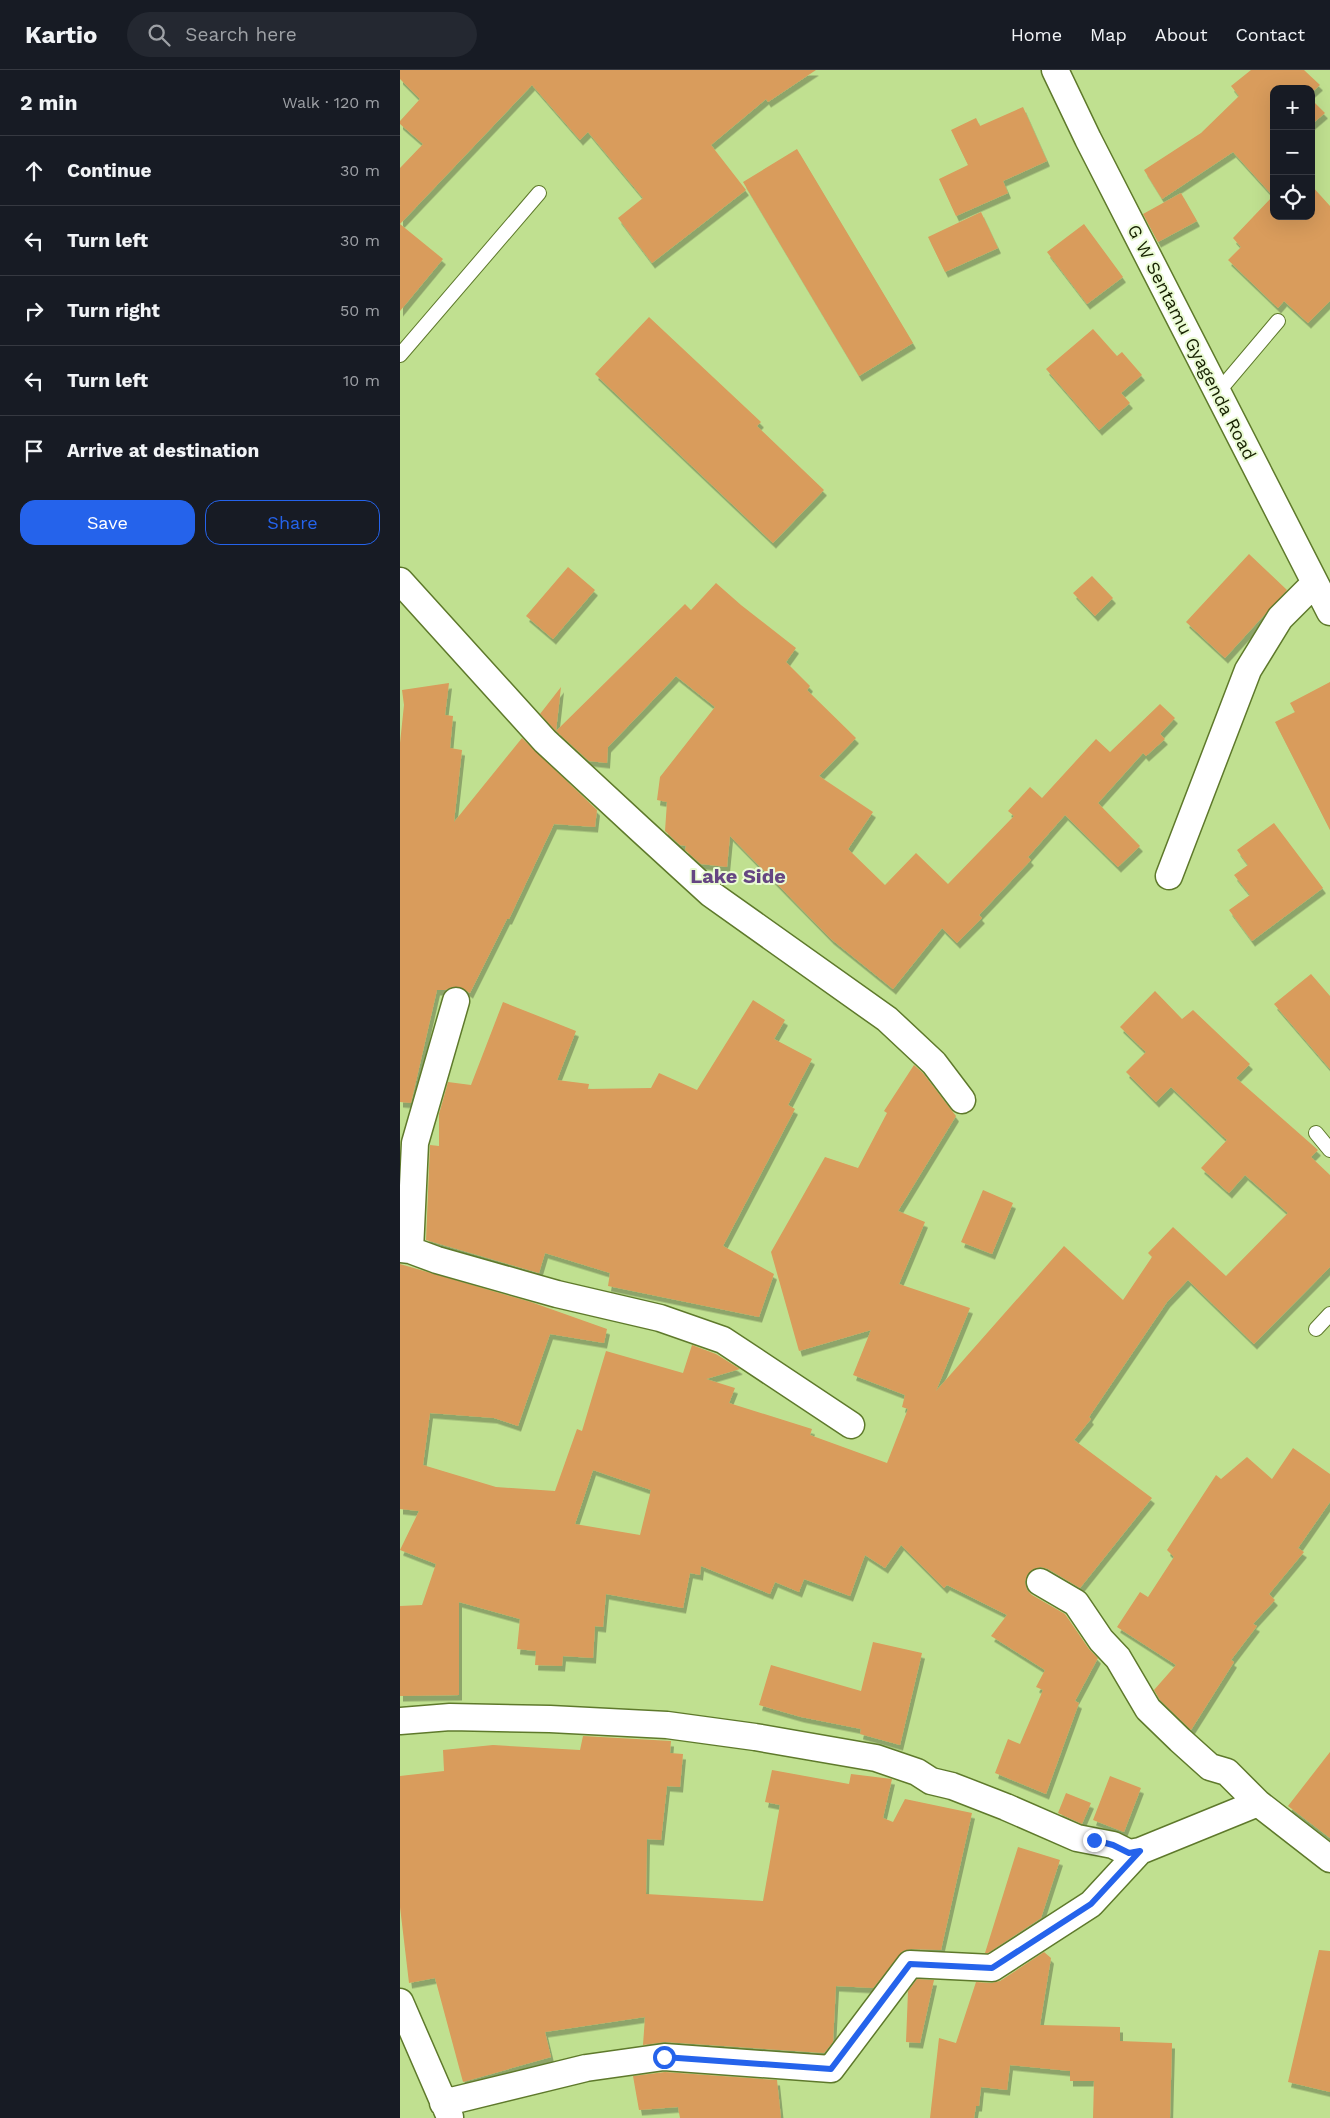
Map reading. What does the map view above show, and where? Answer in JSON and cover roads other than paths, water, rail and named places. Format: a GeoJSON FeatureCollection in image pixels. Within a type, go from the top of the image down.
{"type":"FeatureCollection","features":[{"type":"Feature","properties":{"kind":"street","name":"G W Sentamu Gyagenda Road"},"geometry":{"type":"LineString","coordinates":[[1056,70],[1088,139],[1330,612]]}},
{"type":"Feature","properties":{"kind":"street"},"geometry":{"type":"LineString","coordinates":[[400,581],[545,741],[633,823],[712,894],[887,1019],[934,1063],[962,1100]]}},
{"type":"Feature","properties":{"kind":"street"},"geometry":{"type":"LineString","coordinates":[[1169,876],[1248,670],[1280,618],[1316,583]]}},
{"type":"Feature","properties":{"kind":"street"},"geometry":{"type":"LineString","coordinates":[[456,1001],[415,1143],[405,1249],[557,1294],[660,1318],[723,1340],[851,1424]]}},
{"type":"Feature","properties":{"kind":"street"},"geometry":{"type":"LineString","coordinates":[[1040,1582],[1076,1603],[1101,1640],[1118,1658],[1148,1709],[1210,1767],[1227,1772],[1258,1802],[1330,1858]]}},
{"type":"Feature","properties":{"kind":"street"},"geometry":{"type":"LineString","coordinates":[[400,1721],[450,1717],[550,1719],[667,1725],[754,1737],[876,1758],[917,1772],[931,1782],[952,1786],[1006,1807],[1077,1838],[1113,1845],[1129,1853],[1140,1851],[1258,1802]]}},
{"type":"Feature","properties":{"kind":"street"},"geometry":{"type":"LineString","coordinates":[[400,2002],[447,2110],[586,2068],[664,2057],[831,2069],[910,1964],[992,1968],[1091,1904],[1140,1851]]}},
{"type":"Feature","properties":{"kind":"lane"},"geometry":{"type":"LineString","coordinates":[[400,355],[539,193]]}},
{"type":"Feature","properties":{"kind":"lane"},"geometry":{"type":"LineString","coordinates":[[1218,392],[1278,321]]}},
{"type":"Feature","properties":{"kind":"lane"},"geometry":{"type":"LineString","coordinates":[[1316,1133],[1330,1150]]}},
{"type":"Feature","properties":{"kind":"lane"},"geometry":{"type":"LineString","coordinates":[[1316,1329],[1330,1314]]}},
{"type":"Feature","properties":{"kind":"district","name":"Lake Side"},"geometry":{"type":"Point","coordinates":[738,876]}}]}
